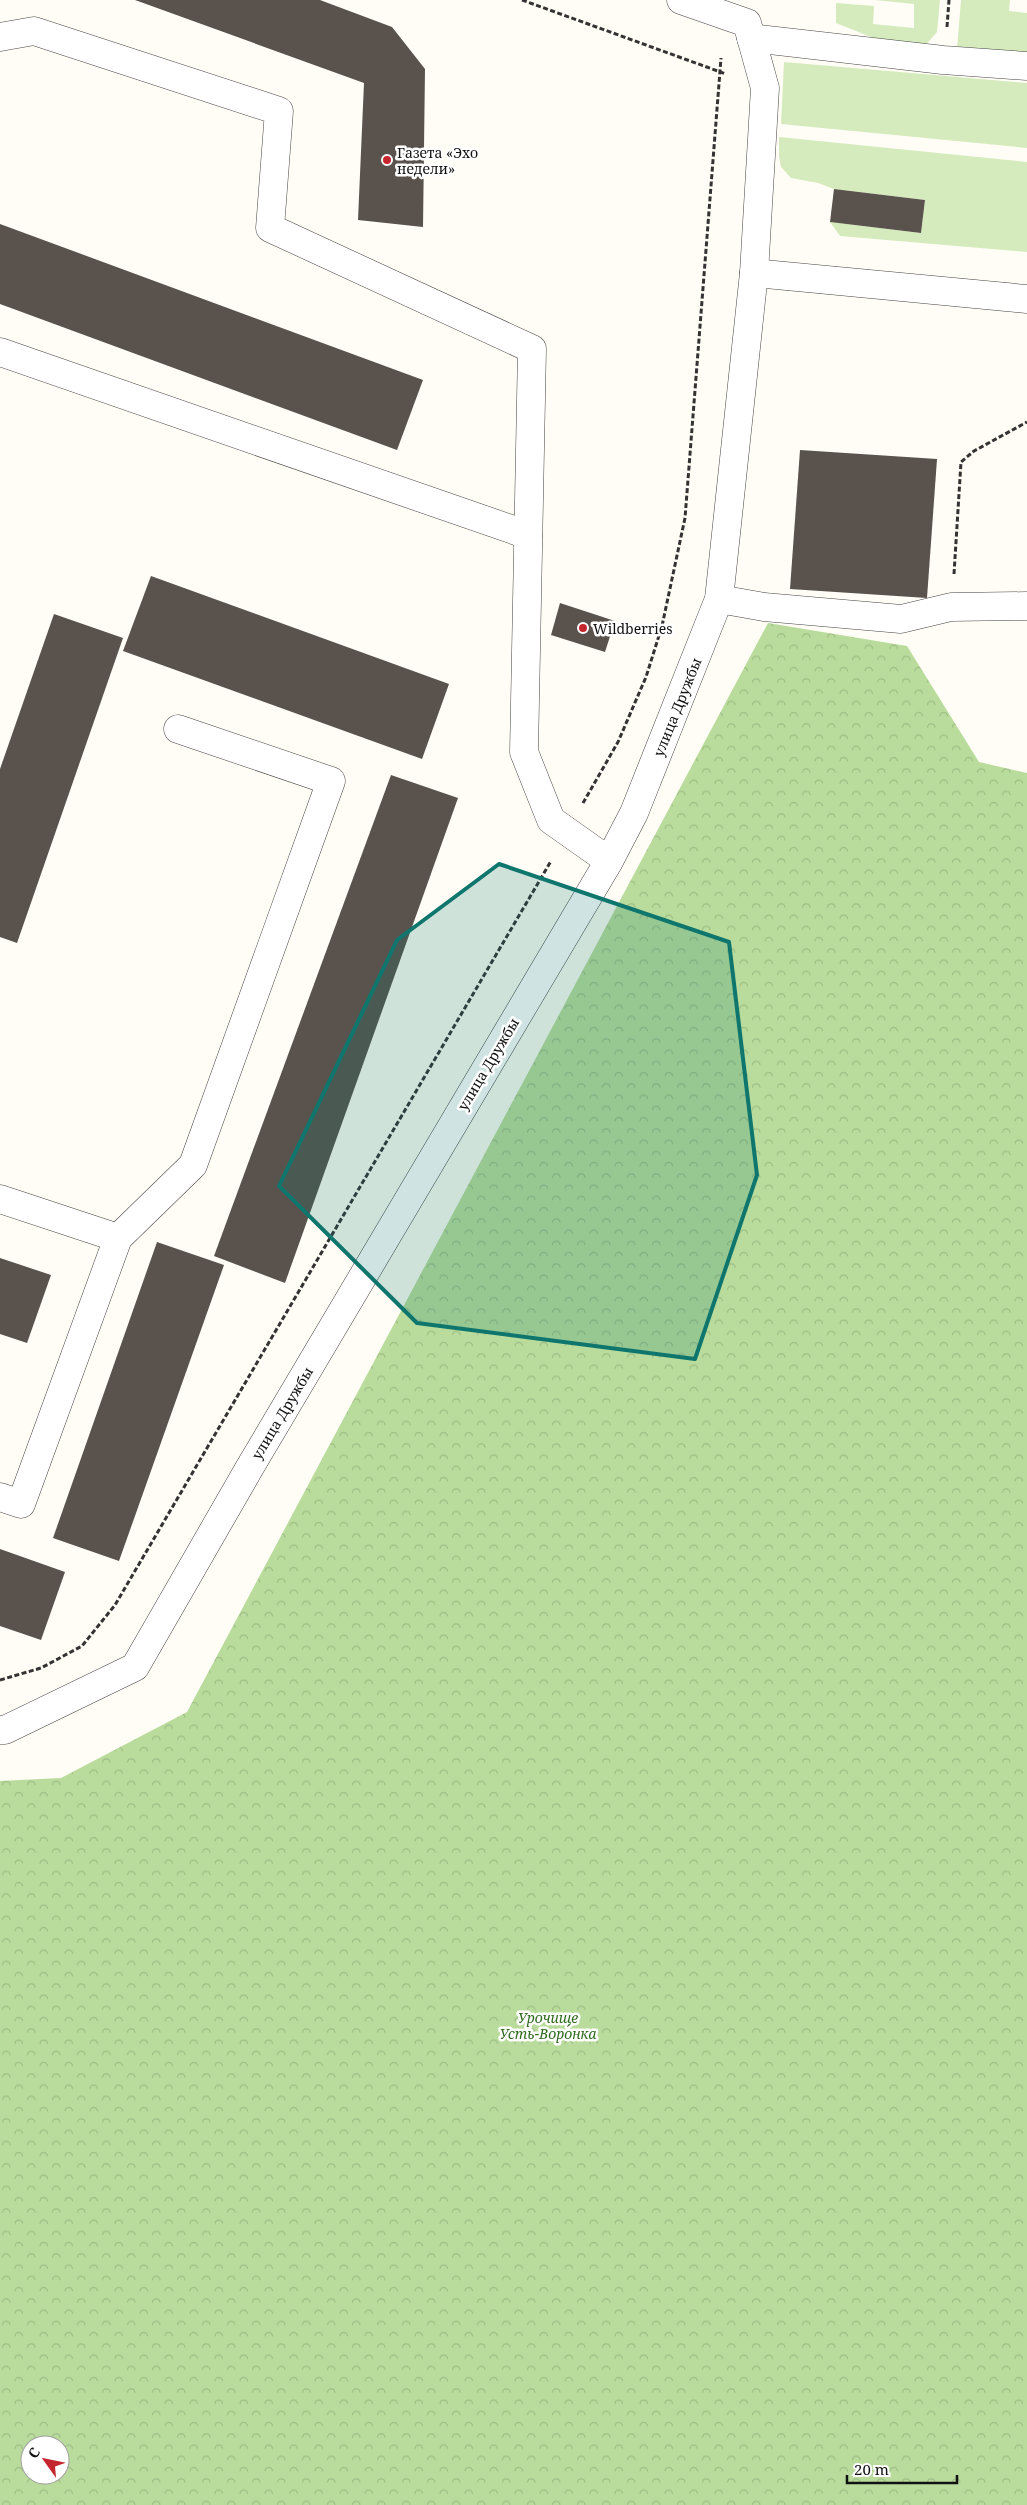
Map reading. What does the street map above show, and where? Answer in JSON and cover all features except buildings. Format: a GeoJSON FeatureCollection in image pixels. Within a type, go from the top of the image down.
{"type":"FeatureCollection","features":[{"type":"Feature","properties":{"kind":"street"},"geometry":{"type":"LineString","coordinates":[[681,0],[725,15]]}},
{"type":"Feature","properties":{"kind":"street","name":"улица Дружбы"},"geometry":{"type":"LineString","coordinates":[[0,1730],[5,1730],[135,1667],[250,1467],[608,861],[634,813],[719,599],[754,274],[765,88],[747,23],[725,15]]}},
{"type":"Feature","properties":{"kind":"street"},"geometry":{"type":"LineString","coordinates":[[0,37],[34,31],[279,111],[270,228],[532,349],[524,752],[551,820],[608,861]]}},
{"type":"Feature","properties":{"kind":"street"},"geometry":{"type":"LineString","coordinates":[[751,38],[944,60],[1027,66]]}},
{"type":"Feature","properties":{"kind":"street"},"geometry":{"type":"LineString","coordinates":[[754,274],[1027,299]]}},
{"type":"Feature","properties":{"kind":"street"},"geometry":{"type":"LineString","coordinates":[[0,352],[528,535]]}},
{"type":"Feature","properties":{"kind":"street"},"geometry":{"type":"LineString","coordinates":[[719,599],[764,608],[901,620],[951,607],[1027,606]]}},
{"type":"Feature","properties":{"kind":"street"},"geometry":{"type":"LineString","coordinates":[[0,1497],[21,1504],[118,1238],[193,1165],[331,781],[178,729]]}},
{"type":"Feature","properties":{"kind":"street"},"geometry":{"type":"LineString","coordinates":[[0,1198],[118,1238]]}},
{"type":"Feature","properties":{"kind":"path"},"geometry":{"type":"LineString","coordinates":[[522,0],[765,88]]}},
{"type":"Feature","properties":{"kind":"path"},"geometry":{"type":"LineString","coordinates":[[0,1680],[41,1668],[82,1646],[115,1605],[568,832],[618,742],[646,677],[662,626],[685,518],[725,15]]}},
{"type":"Feature","properties":{"kind":"path"},"geometry":{"type":"LineString","coordinates":[[951,607],[961,462],[974,451],[1027,422]]}},
{"type":"Feature","properties":{"kind":"highlighted area"},"geometry":{"type":"Polygon","coordinates":[[[499,864],[729,942],[757,1175],[695,1359],[417,1323],[279,1186],[397,940],[499,864]]]}},
{"type":"Feature","properties":{"kind":"green space"},"geometry":{"type":"Polygon","coordinates":[[[875,0],[940,0],[937,32],[924,47],[886,43],[836,23],[836,3],[874,6],[873,24],[914,28],[914,4],[875,0]]]}},
{"type":"Feature","properties":{"kind":"green space"},"geometry":{"type":"Polygon","coordinates":[[[961,0],[1010,0],[1009,11],[1027,13],[1027,55],[957,49],[961,0]]]}},
{"type":"Feature","properties":{"kind":"green space"},"geometry":{"type":"Polygon","coordinates":[[[784,62],[1027,83],[1027,148],[781,124],[784,62]]]}},
{"type":"Feature","properties":{"kind":"green space"},"geometry":{"type":"Polygon","coordinates":[[[779,137],[1027,162],[1027,252],[840,236],[830,222],[921,233],[925,200],[834,189],[818,183],[791,178],[781,167],[779,137]]]}},
{"type":"Feature","properties":{"kind":"green space","name":"Урочище Усть-Воронка"},"geometry":{"type":"Polygon","coordinates":[[[768,623],[907,646],[979,762],[1027,773],[1027,2505],[0,2505],[0,1781],[61,1778],[187,1712],[768,623]]]}},
{"type":"Feature","properties":{"kind":"place","name":"Газета «Эхо недели»"},"geometry":{"type":"Point","coordinates":[387,160]}},
{"type":"Feature","properties":{"kind":"place","name":"Wildberries"},"geometry":{"type":"Point","coordinates":[583,628]}}]}
